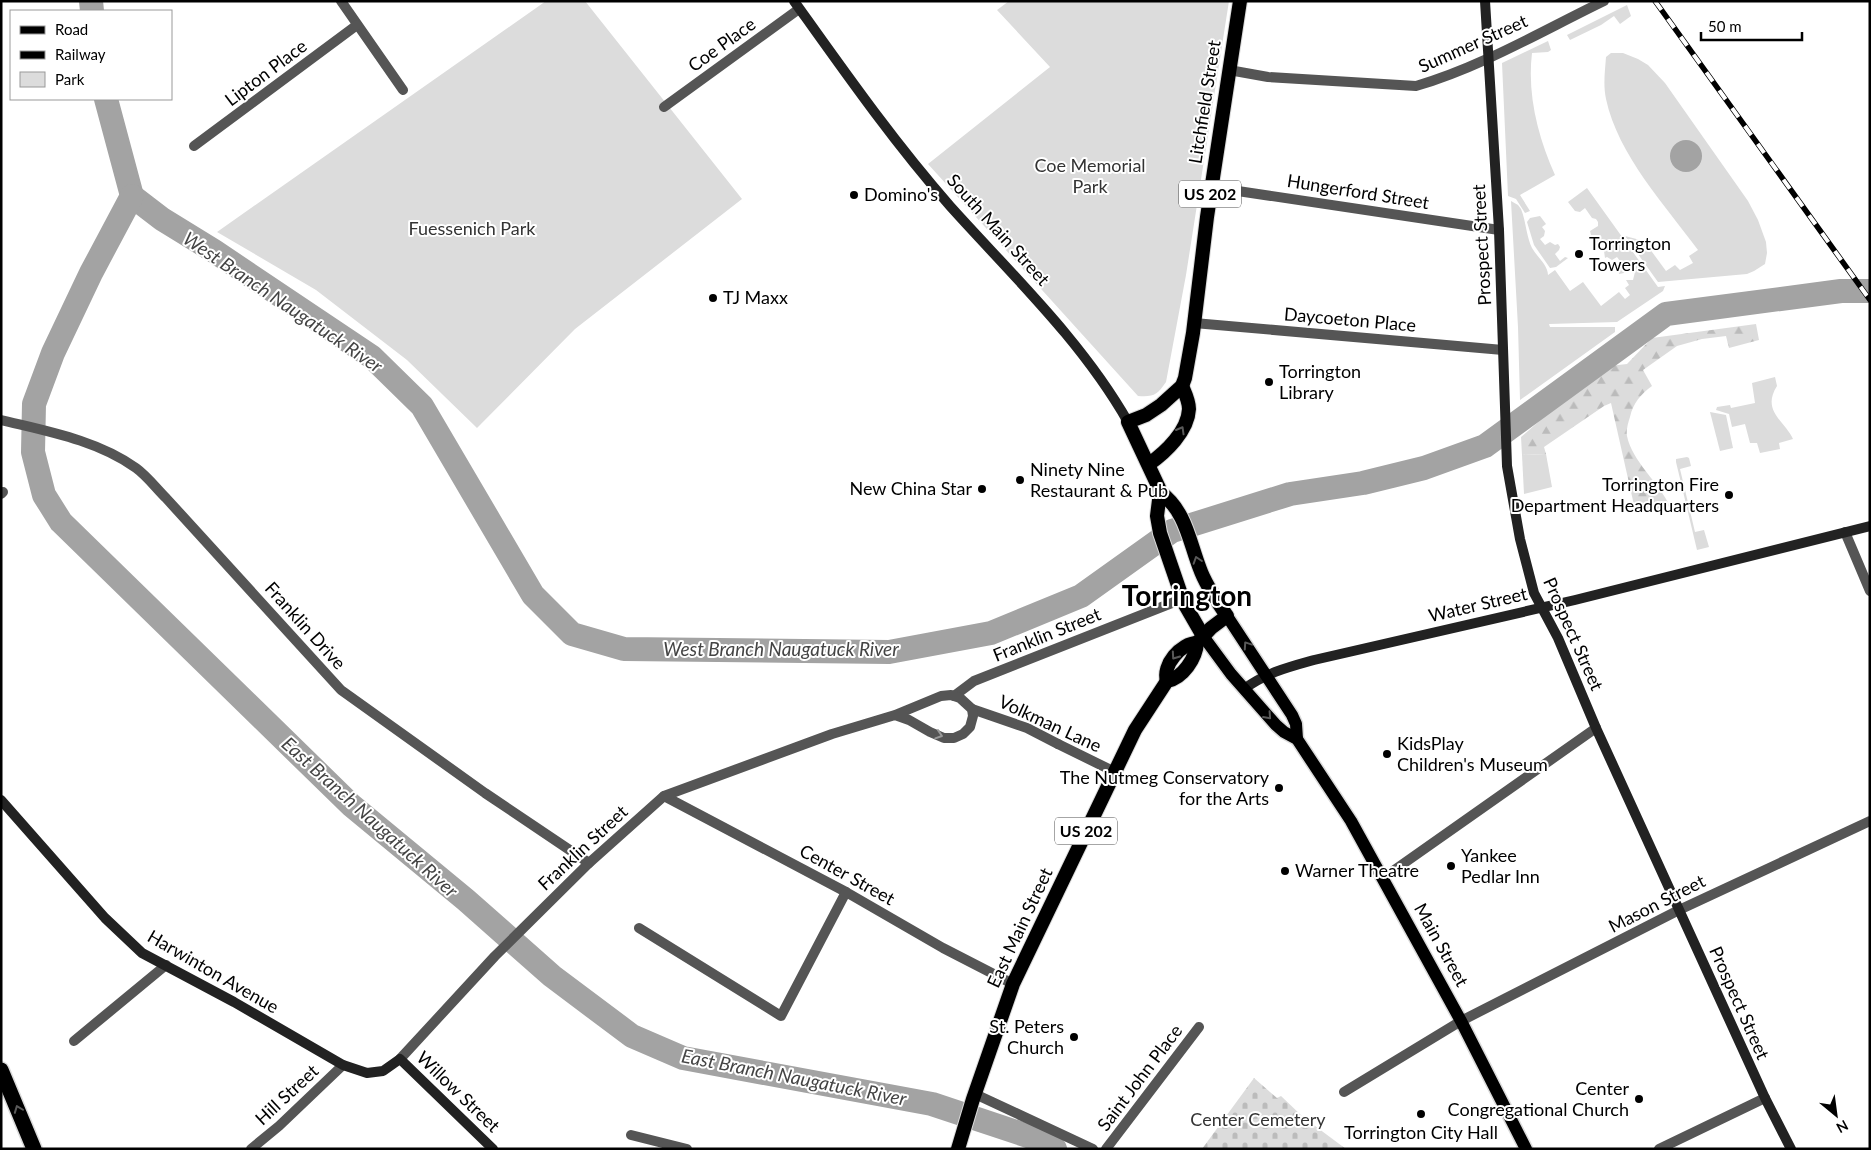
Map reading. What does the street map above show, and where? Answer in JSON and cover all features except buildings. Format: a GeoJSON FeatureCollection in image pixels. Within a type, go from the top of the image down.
{"type":"FeatureCollection","features":[{"type":"Feature","properties":{"kind":"highway","name":"Litchfield Street"},"geometry":{"type":"LineString","coordinates":[[1149,464],[1171,445],[1186,420],[1189,407],[1182,386],[1187,368],[1194,323],[1211,187],[1240,1]]}},
{"type":"Feature","properties":{"kind":"highway"},"geometry":{"type":"LineString","coordinates":[[1128,422],[1155,410],[1182,386]]}},
{"type":"Feature","properties":{"kind":"highway","name":"South Main Street"},"geometry":{"type":"LineString","coordinates":[[1128,422],[1149,464],[1160,492],[1157,512],[1158,525],[1168,557]]}},
{"type":"Feature","properties":{"kind":"highway","name":"South Main Street"},"geometry":{"type":"LineString","coordinates":[[1160,492],[1174,503],[1182,516],[1191,541]]}},
{"type":"Feature","properties":{"kind":"highway","name":"Main Street"},"geometry":{"type":"LineString","coordinates":[[1191,541],[1204,579],[1227,616]]}},
{"type":"Feature","properties":{"kind":"highway","name":"Main Street"},"geometry":{"type":"LineString","coordinates":[[1168,557],[1200,639]]}},
{"type":"Feature","properties":{"kind":"highway","name":"East Main Street"},"geometry":{"type":"LineString","coordinates":[[959,1146],[1013,984],[1115,772],[1143,717],[1167,680],[1166,670],[1186,644],[1200,639],[1227,616]]}},
{"type":"Feature","properties":{"kind":"highway"},"geometry":{"type":"LineString","coordinates":[[1,1070],[34,1149]]}},
{"type":"Feature","properties":{"kind":"main road","name":"Prospect Street"},"geometry":{"type":"LineString","coordinates":[[1485,1],[1499,230],[1507,466],[1520,539],[1534,593],[1558,638],[1596,728],[1790,1149]]}},
{"type":"Feature","properties":{"kind":"main road","name":"South Main Street"},"geometry":{"type":"LineString","coordinates":[[796,5],[895,141],[949,205],[1071,341],[1103,382],[1128,422]]}},
{"type":"Feature","properties":{"kind":"main road","name":"Water Street"},"geometry":{"type":"LineString","coordinates":[[1244,689],[1266,675],[1323,657],[1542,607],[1870,526]]}},
{"type":"Feature","properties":{"kind":"main road","name":"Main Street"},"geometry":{"type":"LineString","coordinates":[[1227,616],[1292,715],[1296,724],[1297,739]]}},
{"type":"Feature","properties":{"kind":"main road","name":"Main Street"},"geometry":{"type":"LineString","coordinates":[[1200,639],[1279,727],[1297,739],[1340,803],[1461,1021],[1526,1149]]}},
{"type":"Feature","properties":{"kind":"main road","name":"Harwinton Avenue"},"geometry":{"type":"LineString","coordinates":[[1,800],[105,918],[142,953],[234,1002],[343,1064]]}},
{"type":"Feature","properties":{"kind":"main road","name":"Franklin Street"},"geometry":{"type":"LineString","coordinates":[[343,1064],[367,1073],[383,1071],[400,1058]]}},
{"type":"Feature","properties":{"kind":"main road","name":"Willow Street"},"geometry":{"type":"LineString","coordinates":[[400,1058],[493,1149]]}},
{"type":"Feature","properties":{"kind":"street"},"geometry":{"type":"LineString","coordinates":[[341,1],[403,90]]}},
{"type":"Feature","properties":{"kind":"street","name":"Summer Street"},"geometry":{"type":"LineString","coordinates":[[1229,70],[1268,78],[1416,86],[1489,57],[1604,1]]}},
{"type":"Feature","properties":{"kind":"street","name":"Coe Place"},"geometry":{"type":"LineString","coordinates":[[664,107],[796,5]]}},
{"type":"Feature","properties":{"kind":"street","name":"Lipton Place"},"geometry":{"type":"LineString","coordinates":[[194,146],[357,25]]}},
{"type":"Feature","properties":{"kind":"street","name":"Hungerford Street"},"geometry":{"type":"LineString","coordinates":[[1211,187],[1499,230]]}},
{"type":"Feature","properties":{"kind":"street","name":"Daycoeton Place"},"geometry":{"type":"LineString","coordinates":[[1194,323],[1502,350]]}},
{"type":"Feature","properties":{"kind":"street","name":"Franklin Drive"},"geometry":{"type":"LineString","coordinates":[[1,420],[66,436],[112,453],[137,468],[341,690],[485,793],[590,862]]}},
{"type":"Feature","properties":{"kind":"street"},"geometry":{"type":"LineString","coordinates":[[1845,532],[1870,591]]}},
{"type":"Feature","properties":{"kind":"street","name":"Franklin Street"},"geometry":{"type":"LineString","coordinates":[[400,1058],[495,956],[590,862],[664,796],[832,734],[896,715],[941,696],[950,694],[954,696],[974,682],[1181,594]]}},
{"type":"Feature","properties":{"kind":"street"},"geometry":{"type":"LineString","coordinates":[[896,715],[944,738],[954,738],[963,734],[970,727],[973,716],[972,709],[960,698],[954,696]]}},
{"type":"Feature","properties":{"kind":"street","name":"Volkman Lane"},"geometry":{"type":"LineString","coordinates":[[972,709],[1027,728],[1115,772]]}},
{"type":"Feature","properties":{"kind":"street"},"geometry":{"type":"LineString","coordinates":[[1383,878],[1596,728]]}},
{"type":"Feature","properties":{"kind":"street","name":"Center Street"},"geometry":{"type":"LineString","coordinates":[[664,796],[846,892],[943,948],[1013,984]]}},
{"type":"Feature","properties":{"kind":"street","name":"Mason Street"},"geometry":{"type":"LineString","coordinates":[[1344,1092],[1461,1021],[1679,910],[1870,821]]}},
{"type":"Feature","properties":{"kind":"street"},"geometry":{"type":"LineString","coordinates":[[639,928],[781,1016],[846,892]]}},
{"type":"Feature","properties":{"kind":"street"},"geometry":{"type":"LineString","coordinates":[[74,1041],[166,965]]}},
{"type":"Feature","properties":{"kind":"street","name":"Saint John Place"},"geometry":{"type":"LineString","coordinates":[[1106,1149],[1199,1027]]}},
{"type":"Feature","properties":{"kind":"street","name":"Hill Street"},"geometry":{"type":"LineString","coordinates":[[251,1149],[279,1126],[343,1064]]}},
{"type":"Feature","properties":{"kind":"street","name":"Saint John Place"},"geometry":{"type":"LineString","coordinates":[[974,1097],[1093,1149]]}},
{"type":"Feature","properties":{"kind":"street"},"geometry":{"type":"LineString","coordinates":[[1660,1149],[1765,1098]]}},
{"type":"Feature","properties":{"kind":"street"},"geometry":{"type":"LineString","coordinates":[[631,1134],[687,1149]]}},
{"type":"Feature","properties":{"kind":"green space","name":"Fuessenich Park"},"geometry":{"type":"Polygon","coordinates":[[[546,1],[585,1],[742,199],[575,329],[477,428],[407,360],[316,290],[217,232],[546,1]]]}},
{"type":"Feature","properties":{"kind":"green space","name":"Coe Memorial Park"},"geometry":{"type":"Polygon","coordinates":[[[1009,1],[1229,1],[1186,275],[1166,382],[1160,390],[1152,395],[1138,396],[928,164],[1050,67],[997,10],[1009,1]]]}},
{"type":"Feature","properties":{"kind":"green space"},"geometry":{"type":"Polygon","coordinates":[[[1627,5],[1631,16],[1620,24],[1614,16],[1601,25],[1570,40],[1567,35],[1627,5]]]}},
{"type":"Feature","properties":{"kind":"green space"},"geometry":{"type":"Polygon","coordinates":[[[1548,41],[1551,50],[1548,52],[1532,53],[1531,84],[1539,131],[1555,175],[1520,195],[1530,211],[1525,213],[1516,199],[1508,196],[1502,63],[1548,41]]]}},
{"type":"Feature","properties":{"kind":"green space"},"geometry":{"type":"Polygon","coordinates":[[[1611,53],[1623,53],[1638,59],[1648,65],[1665,83],[1748,201],[1758,220],[1766,242],[1765,264],[1747,274],[1658,282],[1625,236],[1644,241],[1666,271],[1675,265],[1680,270],[1693,263],[1689,256],[1698,250],[1644,179],[1621,140],[1612,120],[1605,94],[1604,78],[1606,57],[1611,53]]]}},
{"type":"Feature","properties":{"kind":"green space"},"geometry":{"type":"Polygon","coordinates":[[[1587,188],[1658,287],[1665,286],[1663,291],[1617,322],[1549,324],[1550,327],[1615,327],[1615,332],[1520,400],[1511,201],[1521,209],[1532,248],[1544,264],[1548,275],[1555,270],[1570,291],[1583,282],[1601,306],[1619,292],[1625,299],[1630,295],[1625,288],[1629,285],[1626,280],[1633,280],[1635,272],[1625,270],[1624,273],[1619,274],[1618,267],[1622,264],[1617,257],[1612,260],[1607,257],[1605,258],[1604,251],[1607,248],[1602,242],[1597,245],[1592,239],[1590,231],[1598,226],[1596,219],[1592,218],[1585,208],[1580,212],[1575,211],[1568,202],[1587,188]]]}},
{"type":"Feature","properties":{"kind":"green space"},"geometry":{"type":"Polygon","coordinates":[[[1540,216],[1546,224],[1542,227],[1545,231],[1544,236],[1540,239],[1545,245],[1550,242],[1555,245],[1558,244],[1560,247],[1555,254],[1560,261],[1565,257],[1568,258],[1556,267],[1550,268],[1534,245],[1527,222],[1530,218],[1540,216]]]}},
{"type":"Feature","properties":{"kind":"green space"},"geometry":{"type":"Polygon","coordinates":[[[1756,324],[1759,340],[1729,348],[1726,336],[1702,339],[1677,346],[1643,370],[1652,386],[1633,407],[1627,427],[1627,436],[1634,454],[1670,506],[1636,514],[1611,403],[1544,447],[1546,454],[1522,455],[1521,437],[1601,367],[1627,364],[1652,338],[1756,324]]]}},
{"type":"Feature","properties":{"kind":"green space"},"geometry":{"type":"Polygon","coordinates":[[[1775,377],[1777,386],[1773,395],[1773,409],[1793,439],[1779,443],[1780,449],[1760,453],[1757,443],[1750,443],[1745,424],[1732,427],[1729,414],[1716,410],[1717,407],[1730,405],[1731,408],[1755,403],[1752,383],[1775,377]]]}},
{"type":"Feature","properties":{"kind":"green space"},"geometry":{"type":"Polygon","coordinates":[[[1710,412],[1726,415],[1733,448],[1720,451],[1710,412]]]}},
{"type":"Feature","properties":{"kind":"green space"},"geometry":{"type":"Polygon","coordinates":[[[1546,454],[1552,487],[1524,494],[1522,455],[1546,454]]]}},
{"type":"Feature","properties":{"kind":"green space"},"geometry":{"type":"Polygon","coordinates":[[[1687,457],[1691,466],[1680,469],[1695,532],[1704,530],[1709,547],[1697,550],[1676,462],[1676,459],[1687,457]]]}},
{"type":"Feature","properties":{"kind":"green space","name":"Center Cemetery"},"geometry":{"type":"Polygon","coordinates":[[[1254,1078],[1277,1098],[1281,1096],[1303,1117],[1346,1149],[1202,1149],[1254,1078]]]}},
{"type":"Feature","properties":{"kind":"shaded area"},"geometry":{"type":"Polygon","coordinates":[[[1686,140],[1692,141],[1697,145],[1701,150],[1701,162],[1697,167],[1692,171],[1686,172],[1680,171],[1675,167],[1671,162],[1670,156],[1671,150],[1675,145],[1680,141],[1686,140]]]}},
{"type":"Feature","properties":{"kind":"waterway"},"geometry":{"type":"LineString","coordinates":[[91,1],[92,10]]}},
{"type":"Feature","properties":{"kind":"waterway"},"geometry":{"type":"LineString","coordinates":[[106,100],[132,196]]}},
{"type":"Feature","properties":{"kind":"waterway","name":"West Branch Naugatuck River"},"geometry":{"type":"LineString","coordinates":[[132,196],[162,219],[214,251],[372,357],[422,406],[533,595],[572,634],[624,649],[889,652],[991,633],[1081,596],[1172,531],[1290,494],[1363,483],[1424,468],[1485,446],[1666,314],[1841,291],[1870,291]]}},
{"type":"Feature","properties":{"kind":"waterway","name":"East Branch Naugatuck River"},"geometry":{"type":"LineString","coordinates":[[132,196],[91,273],[53,353],[34,404],[33,452],[44,495],[61,522],[351,805],[466,900],[552,976],[632,1036],[683,1058],[932,1104],[1049,1143],[1055,1149]]}},
{"type":"Feature","properties":{"kind":"railway"},"geometry":{"type":"LineString","coordinates":[[1655,1],[1870,300]]}},
{"type":"Feature","properties":{"kind":"place","name":"Domino's"},"geometry":{"type":"Point","coordinates":[854,195]}},
{"type":"Feature","properties":{"kind":"place","name":"Torrington Towers"},"geometry":{"type":"Point","coordinates":[1579,254]}},
{"type":"Feature","properties":{"kind":"place","name":"TJ Maxx"},"geometry":{"type":"Point","coordinates":[713,298]}},
{"type":"Feature","properties":{"kind":"place","name":"Torrington Library"},"geometry":{"type":"Point","coordinates":[1269,382]}},
{"type":"Feature","properties":{"kind":"place","name":"Ninety Nine Restaurant & Pub"},"geometry":{"type":"Point","coordinates":[1020,480]}},
{"type":"Feature","properties":{"kind":"place","name":"New China Star"},"geometry":{"type":"Point","coordinates":[982,489]}},
{"type":"Feature","properties":{"kind":"place","name":"Torrington Fire Department Headquarters"},"geometry":{"type":"Point","coordinates":[1729,495]}},
{"type":"Feature","properties":{"kind":"place","name":"KidsPlay Children's Museum"},"geometry":{"type":"Point","coordinates":[1387,754]}},
{"type":"Feature","properties":{"kind":"place","name":"The Nutmeg Conservatory for the Arts"},"geometry":{"type":"Point","coordinates":[1279,788]}},
{"type":"Feature","properties":{"kind":"place","name":"Yankee Pedlar Inn"},"geometry":{"type":"Point","coordinates":[1451,866]}},
{"type":"Feature","properties":{"kind":"place","name":"Warner Theatre"},"geometry":{"type":"Point","coordinates":[1285,871]}},
{"type":"Feature","properties":{"kind":"place","name":"St. Peters Church"},"geometry":{"type":"Point","coordinates":[1074,1037]}},
{"type":"Feature","properties":{"kind":"place","name":"Center Congregational Church"},"geometry":{"type":"Point","coordinates":[1639,1099]}},
{"type":"Feature","properties":{"kind":"place","name":"Torrington City Hall"},"geometry":{"type":"Point","coordinates":[1421,1114]}},
{"type":"Feature","properties":{"kind":"district","name":"Torrington"},"geometry":{"type":"Point","coordinates":[1187,596]}}]}
